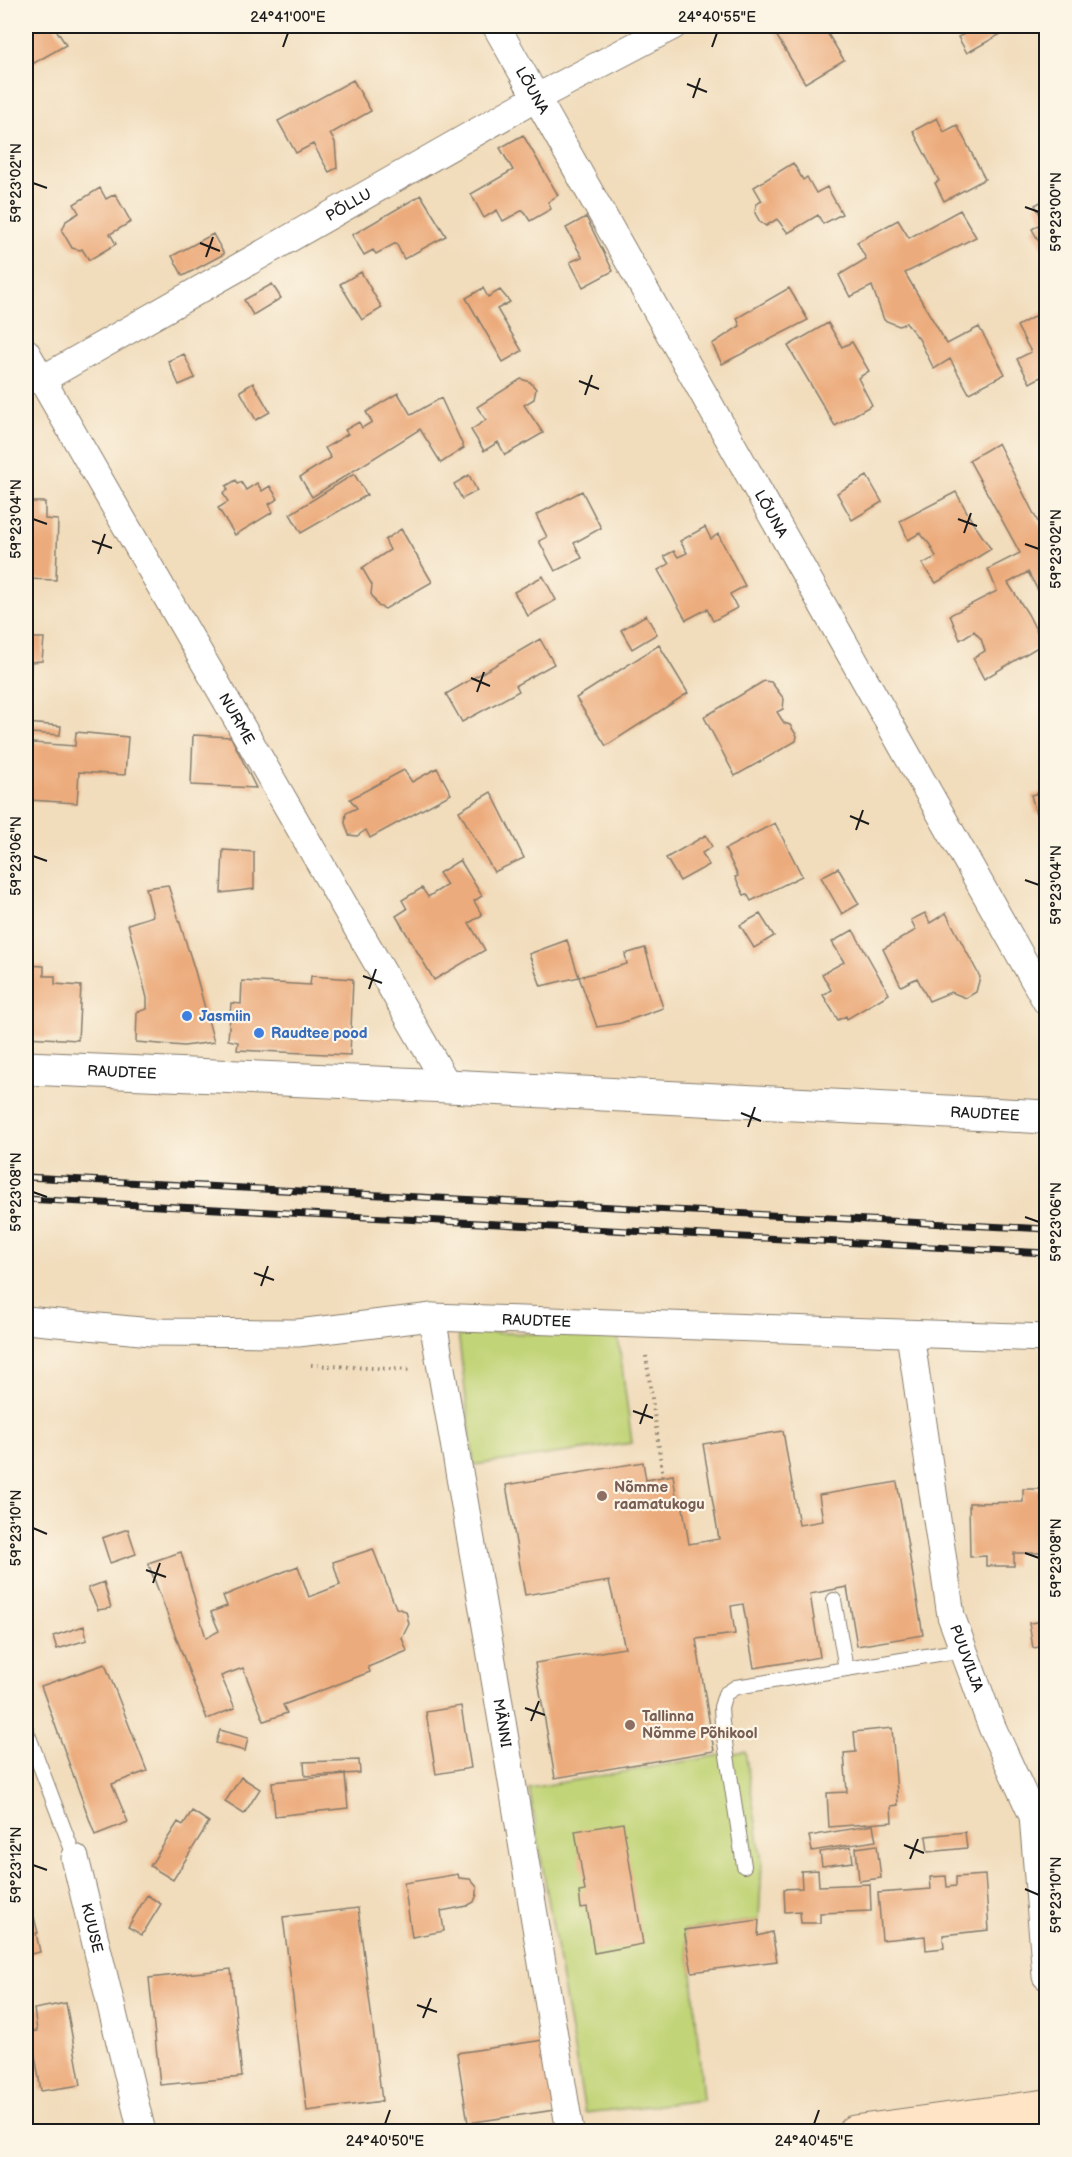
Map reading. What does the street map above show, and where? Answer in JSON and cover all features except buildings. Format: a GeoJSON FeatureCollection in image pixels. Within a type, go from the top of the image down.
{"type":"FeatureCollection","features":[{"type":"Feature","properties":{"kind":"main road"},"geometry":{"type":"LineString","coordinates":[[854,2132],[1047,2106]]}},
{"type":"Feature","properties":{"kind":"street","name":"LÕUNA"},"geometry":{"type":"LineString","coordinates":[[496,26],[1047,1000]]}},
{"type":"Feature","properties":{"kind":"street","name":"PÕLLU"},"geometry":{"type":"LineString","coordinates":[[33,380],[536,98],[673,26]]}},
{"type":"Feature","properties":{"kind":"street","name":"NURME"},"geometry":{"type":"LineString","coordinates":[[26,352],[33,380],[448,1086]]}},
{"type":"Feature","properties":{"kind":"street","name":"RAUDTEE"},"geometry":{"type":"LineString","coordinates":[[26,1068],[448,1086],[1047,1117]]}},
{"type":"Feature","properties":{"kind":"street","name":"RAUDTEE"},"geometry":{"type":"LineString","coordinates":[[26,1320],[151,1332],[298,1333],[432,1317],[1047,1338]]}},
{"type":"Feature","properties":{"kind":"street","name":"MÄNNI"},"geometry":{"type":"LineString","coordinates":[[432,1317],[570,2132]]}},
{"type":"Feature","properties":{"kind":"street","name":"PUUVILJA"},"geometry":{"type":"LineString","coordinates":[[910,1334],[951,1616],[992,1727],[1033,1815],[1046,1967]]}},
{"type":"Feature","properties":{"kind":"street","name":"KUUSE"},"geometry":{"type":"LineString","coordinates":[[75,1858],[142,2132]]}},
{"type":"Feature","properties":{"kind":"lane"},"geometry":{"type":"LineString","coordinates":[[834,1600],[846,1669]]}},
{"type":"Feature","properties":{"kind":"lane"},"geometry":{"type":"LineString","coordinates":[[744,1866],[722,1723],[721,1707],[725,1694],[736,1687],[963,1650]]}},
{"type":"Feature","properties":{"kind":"lane","name":"KUUSE"},"geometry":{"type":"LineString","coordinates":[[26,1729],[75,1858]]}},
{"type":"Feature","properties":{"kind":"path"},"geometry":{"type":"LineString","coordinates":[[642,1324],[663,1477]]}},
{"type":"Feature","properties":{"kind":"green space"},"geometry":{"type":"Polygon","coordinates":[[[458,1332],[618,1336],[632,1443],[474,1465],[458,1332]]]}},
{"type":"Feature","properties":{"kind":"green space"},"geometry":{"type":"Polygon","coordinates":[[[745,1751],[762,1862],[759,1920],[684,1930],[692,1972],[703,2100],[585,2113],[529,1788],[745,1751]]]}},
{"type":"Feature","properties":{"kind":"railway"},"geometry":{"type":"LineString","coordinates":[[26,1177],[1046,1229]]}},
{"type":"Feature","properties":{"kind":"railway"},"geometry":{"type":"LineString","coordinates":[[26,1199],[1046,1253]]}},
{"type":"Feature","properties":{"kind":"place","name":"Jasmiin"},"geometry":{"type":"Point","coordinates":[187,1016]}},
{"type":"Feature","properties":{"kind":"place","name":"Raudtee pood"},"geometry":{"type":"Point","coordinates":[259,1033]}},
{"type":"Feature","properties":{"kind":"place","name":"Nõmme raamatukogu"},"geometry":{"type":"Point","coordinates":[602,1496]}},
{"type":"Feature","properties":{"kind":"place","name":"Tallinna Nõmme Põhikool"},"geometry":{"type":"Point","coordinates":[630,1725]}}]}
